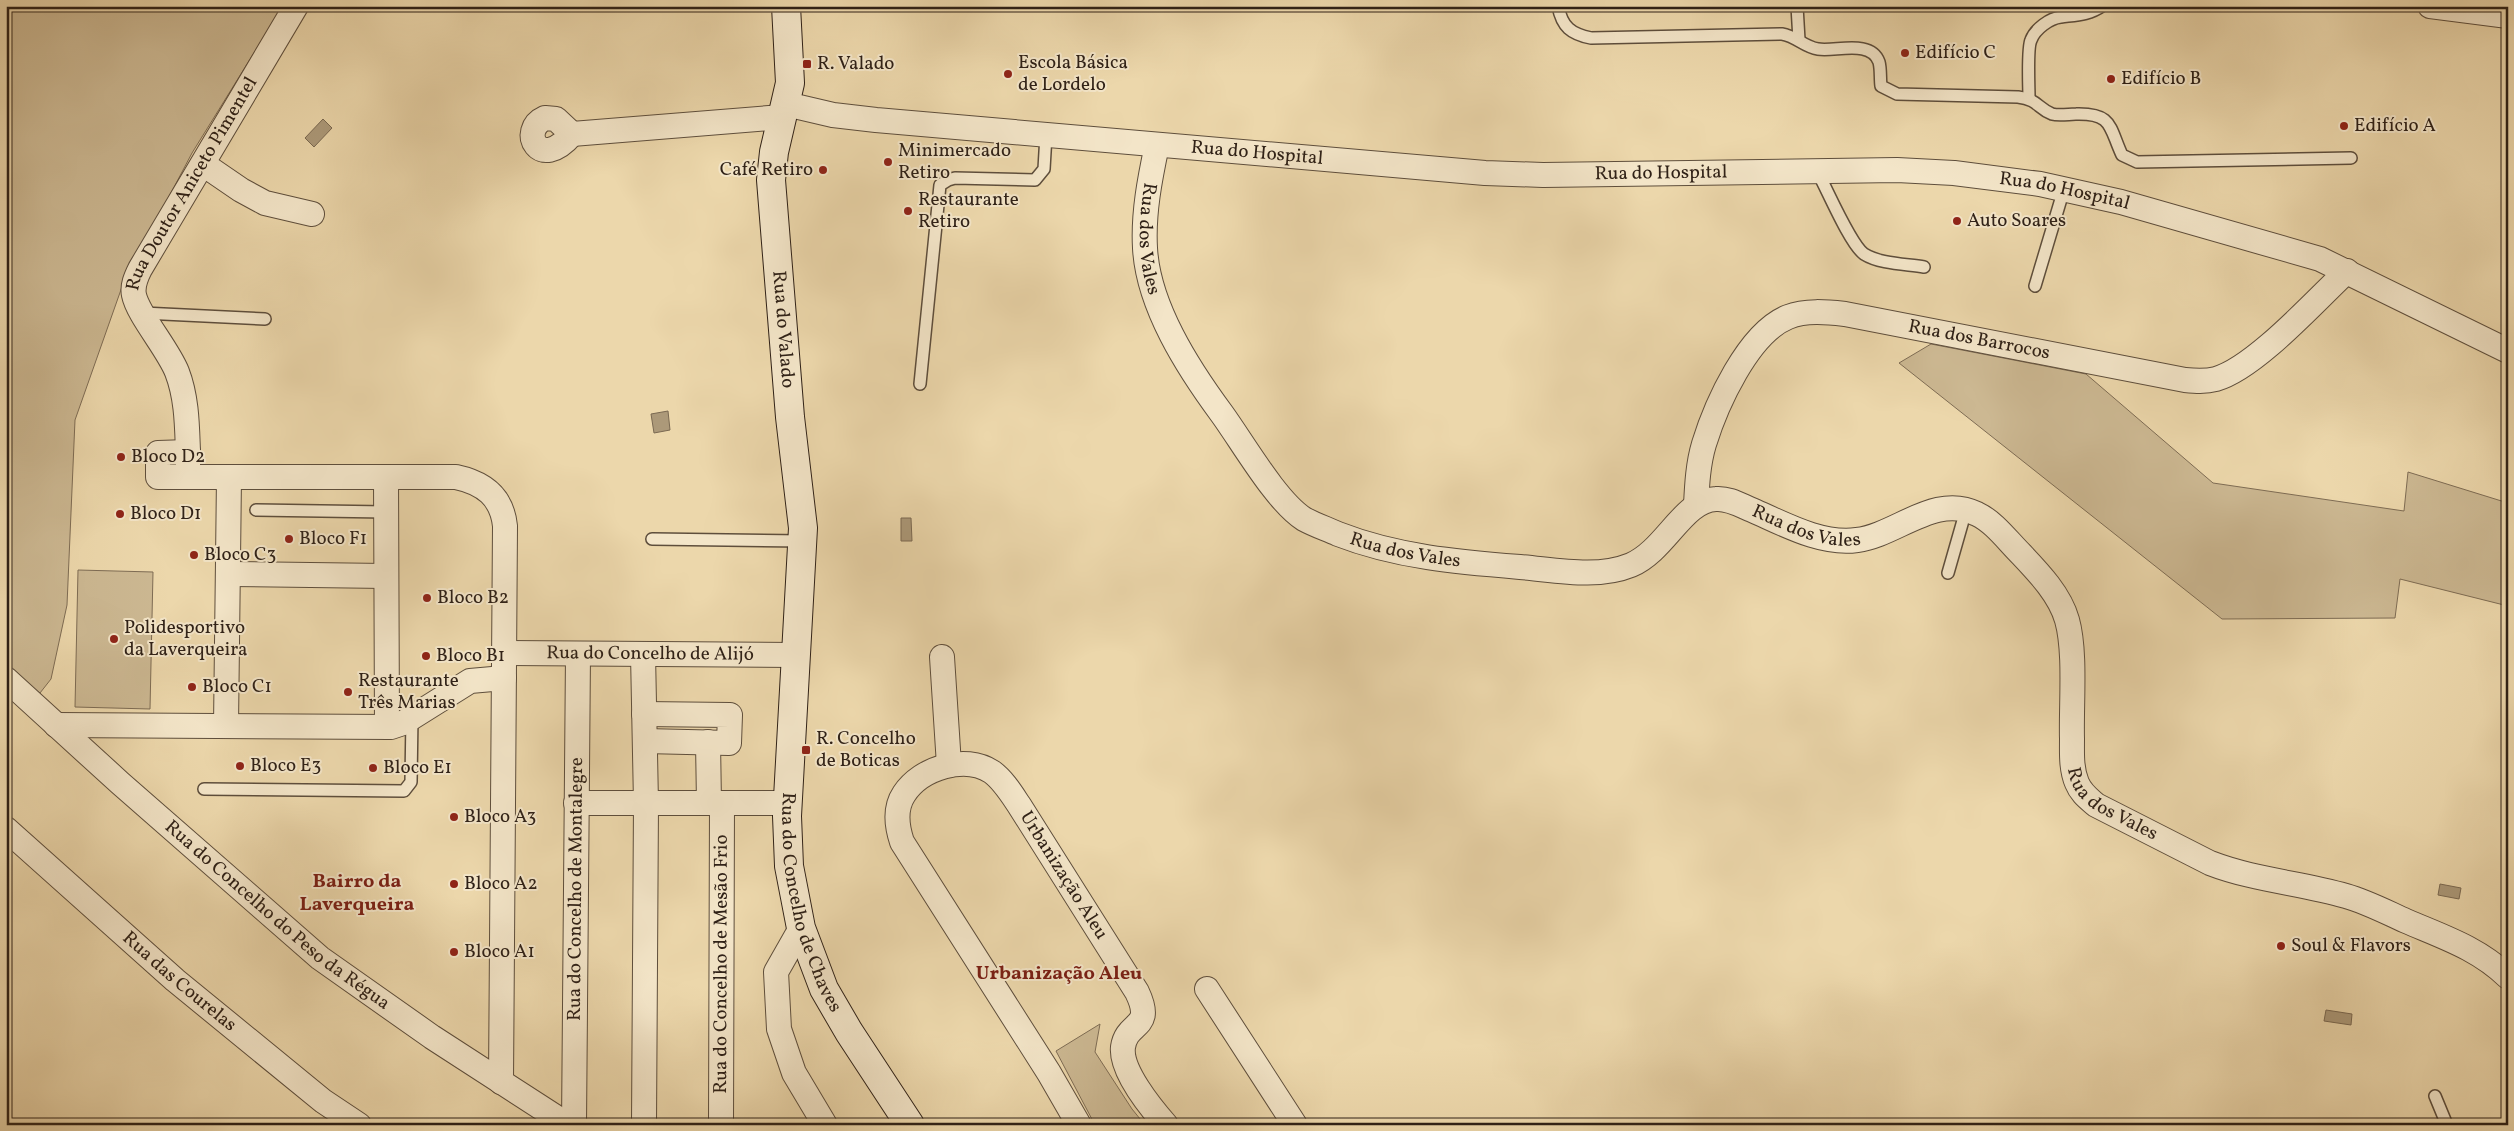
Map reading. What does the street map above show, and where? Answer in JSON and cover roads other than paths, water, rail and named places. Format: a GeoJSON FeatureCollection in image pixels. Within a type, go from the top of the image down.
{"type":"FeatureCollection","features":[{"type":"Feature","properties":{"kind":"street","name":"Rua Doutor Aniceto Pimentel"},"geometry":{"type":"LineString","coordinates":[[229,477],[158,477],[158,452],[188,452],[186,410],[177,371],[134,294],[137,275],[296,6]]}},
{"type":"Feature","properties":{"kind":"street","name":"Rua do Valado"},"geometry":{"type":"LineString","coordinates":[[786,6],[791,71],[774,152],[771,180],[790,417],[801,501],[803,541],[796,655]]}},
{"type":"Feature","properties":{"kind":"street"},"geometry":{"type":"LineString","coordinates":[[2430,6],[2508,16]]}},
{"type":"Feature","properties":{"kind":"street","name":"Rua do Hospital"},"geometry":{"type":"LineString","coordinates":[[572,134],[784,111],[1504,174],[1817,171],[1933,172],[2018,181],[2064,189],[2301,252],[2347,271],[2508,350]]}},
{"type":"Feature","properties":{"kind":"street","name":"Rua dos Vales"},"geometry":{"type":"LineString","coordinates":[[1157,145],[1144,225],[1144,250],[1147,271],[1159,305],[1195,376],[1281,497],[1305,519],[1350,538],[1395,551],[1438,560],[1572,572],[1603,572],[1630,565],[1652,552],[1696,505],[1707,500],[1728,500],[1806,533],[1833,540],[1847,541],[1876,536],[1936,510],[1949,508],[1976,513],[1998,530],[2043,578],[2064,610],[2071,637],[2072,762],[2078,786],[2084,795],[2096,805],[2210,863],[2229,870],[2329,892],[2363,902],[2478,953],[2490,960],[2508,977]]}},
{"type":"Feature","properties":{"kind":"street"},"geometry":{"type":"LineString","coordinates":[[203,164],[264,203],[312,214]]}},
{"type":"Feature","properties":{"kind":"street","name":"Rua dos Barrocos"},"geometry":{"type":"LineString","coordinates":[[1696,505],[1698,473],[1704,444],[1725,392],[1768,328],[1789,316],[1815,312],[1845,314],[2185,380],[2206,381],[2226,375],[2247,363],[2347,271]]}},
{"type":"Feature","properties":{"kind":"street"},"geometry":{"type":"LineString","coordinates":[[226,726],[229,477],[456,477],[478,484],[496,498],[501,507],[505,526],[501,1082]]}},
{"type":"Feature","properties":{"kind":"street"},"geometry":{"type":"LineString","coordinates":[[386,477],[387,727]]}},
{"type":"Feature","properties":{"kind":"street"},"geometry":{"type":"LineString","coordinates":[[229,574],[386,576]]}},
{"type":"Feature","properties":{"kind":"street","name":"Rua do Concelho de Alijó"},"geometry":{"type":"LineString","coordinates":[[504,653],[796,655]]}},
{"type":"Feature","properties":{"kind":"street","name":"Rua do Concelho de Montalegre"},"geometry":{"type":"LineString","coordinates":[[574,1125],[578,654]]}},
{"type":"Feature","properties":{"kind":"street"},"geometry":{"type":"LineString","coordinates":[[643,654],[646,803],[644,1125]]}},
{"type":"Feature","properties":{"kind":"street","name":"Rua do Concelho de Chaves"},"geometry":{"type":"LineString","coordinates":[[796,655],[788,803],[788,866],[801,928],[811,959],[832,1004],[910,1125]]}},
{"type":"Feature","properties":{"kind":"street"},"geometry":{"type":"LineString","coordinates":[[942,657],[949,765]]}},
{"type":"Feature","properties":{"kind":"street"},"geometry":{"type":"LineString","coordinates":[[56,725],[387,727],[399,725],[470,681],[504,678]]}},
{"type":"Feature","properties":{"kind":"street","name":"Rua do Concelho do Peso da Régua"},"geometry":{"type":"LineString","coordinates":[[6,679],[320,958],[362,990],[568,1125]]}},
{"type":"Feature","properties":{"kind":"street"},"geometry":{"type":"LineString","coordinates":[[644,714],[730,715],[729,743],[645,742]]}},
{"type":"Feature","properties":{"kind":"street","name":"Rua do Concelho de Mesão Frio"},"geometry":{"type":"LineString","coordinates":[[708,742],[715,803],[720,1125]]}},
{"type":"Feature","properties":{"kind":"street","name":"Urbanização Aleu"},"geometry":{"type":"LineString","coordinates":[[1079,1125],[1049,1073],[902,842],[897,819],[899,806],[904,794],[923,777],[949,765],[973,764],[993,773],[1001,780],[1019,805],[1137,992],[1144,1006],[1143,1017],[1125,1041],[1123,1049],[1125,1060],[1136,1084],[1152,1110],[1166,1125]]}},
{"type":"Feature","properties":{"kind":"street"},"geometry":{"type":"LineString","coordinates":[[576,803],[788,803]]}},
{"type":"Feature","properties":{"kind":"street","name":"Rua das Courelas"},"geometry":{"type":"LineString","coordinates":[[6,829],[175,980],[323,1101],[359,1125]]}},
{"type":"Feature","properties":{"kind":"street"},"geometry":{"type":"LineString","coordinates":[[801,928],[776,972],[779,1029],[794,1073],[826,1125]]}},
{"type":"Feature","properties":{"kind":"street"},"geometry":{"type":"LineString","coordinates":[[1207,989],[1295,1125]]}},
{"type":"Feature","properties":{"kind":"lane"},"geometry":{"type":"LineString","coordinates":[[1558,6],[1562,20],[1568,28],[1576,35],[1592,38],[1782,34],[1800,40],[1808,47],[1819,50],[1867,49],[1874,54],[1879,62],[1881,86],[1896,94],[2029,98],[2053,114],[2093,114],[2106,119],[2113,130],[2122,155],[2137,162],[2351,158]]}},
{"type":"Feature","properties":{"kind":"lane"},"geometry":{"type":"LineString","coordinates":[[1797,6],[1800,40]]}},
{"type":"Feature","properties":{"kind":"lane"},"geometry":{"type":"LineString","coordinates":[[2029,98],[2030,41],[2040,28],[2058,17],[2094,12],[2102,6]]}},
{"type":"Feature","properties":{"kind":"lane"},"geometry":{"type":"LineString","coordinates":[[920,384],[940,185],[955,178],[1035,180],[1044,169],[1046,135]]}},
{"type":"Feature","properties":{"kind":"lane"},"geometry":{"type":"LineString","coordinates":[[1817,171],[1855,242],[1863,253],[1876,259],[1924,267]]}},
{"type":"Feature","properties":{"kind":"lane"},"geometry":{"type":"LineString","coordinates":[[2035,286],[2064,189]]}},
{"type":"Feature","properties":{"kind":"lane"},"geometry":{"type":"LineString","coordinates":[[143,313],[265,319]]}},
{"type":"Feature","properties":{"kind":"lane"},"geometry":{"type":"LineString","coordinates":[[256,510],[386,512]]}},
{"type":"Feature","properties":{"kind":"lane"},"geometry":{"type":"LineString","coordinates":[[1948,573],[1966,510]]}},
{"type":"Feature","properties":{"kind":"lane"},"geometry":{"type":"LineString","coordinates":[[652,539],[803,541]]}},
{"type":"Feature","properties":{"kind":"lane"},"geometry":{"type":"LineString","coordinates":[[204,788],[404,791],[411,782],[412,717]]}},
{"type":"Feature","properties":{"kind":"lane"},"geometry":{"type":"LineString","coordinates":[[2435,1096],[2447,1125]]}},
{"type":"Feature","properties":{"kind":"place","name":"Edifício C"},"geometry":{"type":"Point","coordinates":[1905,53]}},
{"type":"Feature","properties":{"kind":"place","name":"R. Valado"},"geometry":{"type":"Point","coordinates":[807,64]}},
{"type":"Feature","properties":{"kind":"place","name":"Escola Básica de Lordelo"},"geometry":{"type":"Point","coordinates":[1008,74]}},
{"type":"Feature","properties":{"kind":"place","name":"Edifício B"},"geometry":{"type":"Point","coordinates":[2111,79]}},
{"type":"Feature","properties":{"kind":"place","name":"Edifício A"},"geometry":{"type":"Point","coordinates":[2344,126]}},
{"type":"Feature","properties":{"kind":"place","name":"Minimercado Retiro"},"geometry":{"type":"Point","coordinates":[888,162]}},
{"type":"Feature","properties":{"kind":"place","name":"Café Retiro"},"geometry":{"type":"Point","coordinates":[823,170]}},
{"type":"Feature","properties":{"kind":"place","name":"Restaurante Retiro"},"geometry":{"type":"Point","coordinates":[908,211]}},
{"type":"Feature","properties":{"kind":"place","name":"Auto Soares"},"geometry":{"type":"Point","coordinates":[1957,221]}},
{"type":"Feature","properties":{"kind":"place","name":"Bloco D2"},"geometry":{"type":"Point","coordinates":[121,457]}},
{"type":"Feature","properties":{"kind":"place","name":"Bloco D1"},"geometry":{"type":"Point","coordinates":[120,514]}},
{"type":"Feature","properties":{"kind":"place","name":"Bloco F1"},"geometry":{"type":"Point","coordinates":[289,539]}},
{"type":"Feature","properties":{"kind":"place","name":"Bloco C3"},"geometry":{"type":"Point","coordinates":[194,555]}},
{"type":"Feature","properties":{"kind":"place","name":"Bloco B2"},"geometry":{"type":"Point","coordinates":[427,598]}},
{"type":"Feature","properties":{"kind":"place","name":"Polidesportivo da Laverqueira"},"geometry":{"type":"Point","coordinates":[114,639]}},
{"type":"Feature","properties":{"kind":"place","name":"Bloco B1"},"geometry":{"type":"Point","coordinates":[426,656]}},
{"type":"Feature","properties":{"kind":"place","name":"Bloco C1"},"geometry":{"type":"Point","coordinates":[192,687]}},
{"type":"Feature","properties":{"kind":"place","name":"Restaurante Três Marias"},"geometry":{"type":"Point","coordinates":[348,692]}},
{"type":"Feature","properties":{"kind":"place","name":"R. Concelho de Boticas"},"geometry":{"type":"Point","coordinates":[806,750]}},
{"type":"Feature","properties":{"kind":"place","name":"Bloco E3"},"geometry":{"type":"Point","coordinates":[240,766]}},
{"type":"Feature","properties":{"kind":"place","name":"Bloco E1"},"geometry":{"type":"Point","coordinates":[373,768]}},
{"type":"Feature","properties":{"kind":"place","name":"Bloco A3"},"geometry":{"type":"Point","coordinates":[454,817]}},
{"type":"Feature","properties":{"kind":"place","name":"Bloco A2"},"geometry":{"type":"Point","coordinates":[454,884]}},
{"type":"Feature","properties":{"kind":"place","name":"Soul & Flavors"},"geometry":{"type":"Point","coordinates":[2281,946]}},
{"type":"Feature","properties":{"kind":"place","name":"Bloco A1"},"geometry":{"type":"Point","coordinates":[454,952]}},
{"type":"Feature","properties":{"kind":"district","name":"Bairro da Laverqueira"},"geometry":{"type":"Point","coordinates":[357,894]}},
{"type":"Feature","properties":{"kind":"district","name":"Urbanização Aleu"},"geometry":{"type":"Point","coordinates":[1059,974]}}]}
